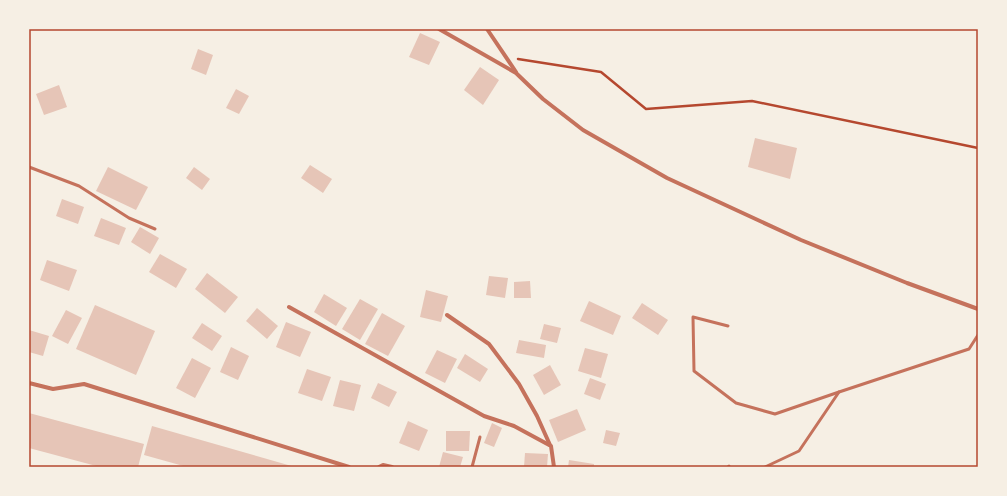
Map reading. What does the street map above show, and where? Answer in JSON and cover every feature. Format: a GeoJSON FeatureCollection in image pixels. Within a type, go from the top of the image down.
{"type":"FeatureCollection","features":[{"type":"Feature","properties":{"kind":"street"},"geometry":{"type":"LineString","coordinates":[[439,29],[516,73]]}},
{"type":"Feature","properties":{"kind":"street"},"geometry":{"type":"LineString","coordinates":[[486,29],[516,73],[543,98],[583,130],[668,178],[801,240],[907,283],[978,309]]}},
{"type":"Feature","properties":{"kind":"street"},"geometry":{"type":"LineString","coordinates":[[290,307],[484,416],[514,426],[551,446]]}},
{"type":"Feature","properties":{"kind":"street"},"geometry":{"type":"LineString","coordinates":[[447,315],[489,344],[519,384],[537,416],[551,446],[554,467]]}},
{"type":"Feature","properties":{"kind":"street"},"geometry":{"type":"LineString","coordinates":[[29,383],[53,389],[84,384],[349,467]]}},
{"type":"Feature","properties":{"kind":"street"},"geometry":{"type":"LineString","coordinates":[[379,467],[383,465],[392,467]]}},
{"type":"Feature","properties":{"kind":"lane"},"geometry":{"type":"LineString","coordinates":[[29,167],[79,186],[129,218],[155,230]]}},
{"type":"Feature","properties":{"kind":"lane"},"geometry":{"type":"LineString","coordinates":[[728,326],[693,316],[694,371],[736,402],[774,414],[969,349],[978,335]]}},
{"type":"Feature","properties":{"kind":"lane"},"geometry":{"type":"LineString","coordinates":[[765,467],[799,451],[839,392]]}},
{"type":"Feature","properties":{"kind":"lane"},"geometry":{"type":"LineString","coordinates":[[472,467],[480,437]]}},
{"type":"Feature","properties":{"kind":"path"},"geometry":{"type":"LineString","coordinates":[[517,59],[601,72],[646,109],[752,101],[978,148]]}},
{"type":"Feature","properties":{"kind":"building"},"geometry":{"type":"Polygon","coordinates":[[[420,33],[440,42],[429,65],[409,57],[420,33]]]}},
{"type":"Feature","properties":{"kind":"building"},"geometry":{"type":"Polygon","coordinates":[[[198,49],[213,55],[206,75],[191,69],[198,49]]]}},
{"type":"Feature","properties":{"kind":"building"},"geometry":{"type":"Polygon","coordinates":[[[480,67],[499,80],[483,105],[464,90],[480,67]]]}},
{"type":"Feature","properties":{"kind":"building"},"geometry":{"type":"Polygon","coordinates":[[[59,85],[67,107],[44,115],[36,94],[59,85]]]}},
{"type":"Feature","properties":{"kind":"building"},"geometry":{"type":"Polygon","coordinates":[[[236,89],[249,96],[239,114],[226,108],[236,89]]]}},
{"type":"Feature","properties":{"kind":"building"},"geometry":{"type":"Polygon","coordinates":[[[755,138],[797,148],[790,179],[748,167],[755,138]]]}},
{"type":"Feature","properties":{"kind":"building"},"geometry":{"type":"Polygon","coordinates":[[[310,165],[332,179],[323,193],[301,178],[310,165]]]}},
{"type":"Feature","properties":{"kind":"building"},"geometry":{"type":"Polygon","coordinates":[[[108,167],[148,187],[136,210],[96,191],[108,167]]]}},
{"type":"Feature","properties":{"kind":"building"},"geometry":{"type":"Polygon","coordinates":[[[194,167],[210,179],[202,190],[186,178],[194,167]]]}},
{"type":"Feature","properties":{"kind":"building"},"geometry":{"type":"Polygon","coordinates":[[[62,199],[84,207],[78,224],[56,216],[62,199]]]}},
{"type":"Feature","properties":{"kind":"building"},"geometry":{"type":"Polygon","coordinates":[[[101,218],[126,228],[119,245],[94,236],[101,218]]]}},
{"type":"Feature","properties":{"kind":"building"},"geometry":{"type":"Polygon","coordinates":[[[140,227],[159,238],[150,254],[131,242],[140,227]]]}},
{"type":"Feature","properties":{"kind":"building"},"geometry":{"type":"Polygon","coordinates":[[[160,254],[187,269],[176,288],[149,272],[160,254]]]}},
{"type":"Feature","properties":{"kind":"building"},"geometry":{"type":"Polygon","coordinates":[[[47,260],[77,270],[69,291],[40,280],[47,260]]]}},
{"type":"Feature","properties":{"kind":"building"},"geometry":{"type":"Polygon","coordinates":[[[207,273],[238,297],[225,313],[195,289],[207,273]]]}},
{"type":"Feature","properties":{"kind":"building"},"geometry":{"type":"Polygon","coordinates":[[[489,276],[508,278],[505,298],[486,295],[489,276]]]}},
{"type":"Feature","properties":{"kind":"building"},"geometry":{"type":"Polygon","coordinates":[[[530,281],[531,298],[514,298],[514,282],[530,281]]]}},
{"type":"Feature","properties":{"kind":"building"},"geometry":{"type":"Polygon","coordinates":[[[426,290],[448,296],[441,322],[420,317],[426,290]]]}},
{"type":"Feature","properties":{"kind":"building"},"geometry":{"type":"Polygon","coordinates":[[[324,294],[347,308],[336,326],[314,312],[324,294]]]}},
{"type":"Feature","properties":{"kind":"building"},"geometry":{"type":"Polygon","coordinates":[[[360,299],[378,309],[360,340],[342,329],[360,299]]]}},
{"type":"Feature","properties":{"kind":"building"},"geometry":{"type":"Polygon","coordinates":[[[589,301],[621,316],[613,335],[580,321],[589,301]]]}},
{"type":"Feature","properties":{"kind":"building"},"geometry":{"type":"Polygon","coordinates":[[[642,303],[668,320],[658,335],[632,318],[642,303]]]}},
{"type":"Feature","properties":{"kind":"building"},"geometry":{"type":"Polygon","coordinates":[[[95,305],[155,331],[136,375],[76,349],[95,305]]]}},
{"type":"Feature","properties":{"kind":"building"},"geometry":{"type":"Polygon","coordinates":[[[257,308],[278,326],[267,339],[246,321],[257,308]]]}},
{"type":"Feature","properties":{"kind":"building"},"geometry":{"type":"Polygon","coordinates":[[[66,310],[82,318],[68,344],[52,336],[66,310]]]}},
{"type":"Feature","properties":{"kind":"building"},"geometry":{"type":"Polygon","coordinates":[[[382,313],[405,326],[388,356],[365,344],[382,313]]]}},
{"type":"Feature","properties":{"kind":"building"},"geometry":{"type":"Polygon","coordinates":[[[286,322],[311,332],[300,357],[276,347],[286,322]]]}},
{"type":"Feature","properties":{"kind":"building"},"geometry":{"type":"Polygon","coordinates":[[[202,323],[222,336],[212,351],[192,338],[202,323]]]}},
{"type":"Feature","properties":{"kind":"building"},"geometry":{"type":"Polygon","coordinates":[[[544,324],[561,328],[557,343],[540,339],[544,324]]]}},
{"type":"Feature","properties":{"kind":"building"},"geometry":{"type":"Polygon","coordinates":[[[29,330],[49,336],[43,356],[29,352],[29,330]]]}},
{"type":"Feature","properties":{"kind":"building"},"geometry":{"type":"Polygon","coordinates":[[[519,340],[546,345],[544,358],[516,353],[519,340]]]}},
{"type":"Feature","properties":{"kind":"building"},"geometry":{"type":"Polygon","coordinates":[[[231,347],[249,356],[238,380],[220,372],[231,347]]]}},
{"type":"Feature","properties":{"kind":"building"},"geometry":{"type":"Polygon","coordinates":[[[585,348],[608,354],[601,378],[578,371],[585,348]]]}},
{"type":"Feature","properties":{"kind":"building"},"geometry":{"type":"Polygon","coordinates":[[[437,350],[457,359],[445,383],[425,373],[437,350]]]}},
{"type":"Feature","properties":{"kind":"building"},"geometry":{"type":"Polygon","coordinates":[[[465,354],[488,369],[480,382],[457,368],[465,354]]]}},
{"type":"Feature","properties":{"kind":"building"},"geometry":{"type":"Polygon","coordinates":[[[192,358],[211,368],[195,398],[176,388],[192,358]]]}},
{"type":"Feature","properties":{"kind":"building"},"geometry":{"type":"Polygon","coordinates":[[[550,365],[561,385],[544,395],[533,375],[550,365]]]}},
{"type":"Feature","properties":{"kind":"building"},"geometry":{"type":"Polygon","coordinates":[[[307,369],[331,377],[322,401],[298,393],[307,369]]]}},
{"type":"Feature","properties":{"kind":"building"},"geometry":{"type":"Polygon","coordinates":[[[590,378],[606,384],[600,400],[584,394],[590,378]]]}},
{"type":"Feature","properties":{"kind":"building"},"geometry":{"type":"Polygon","coordinates":[[[340,380],[361,385],[354,411],[333,406],[340,380]]]}},
{"type":"Feature","properties":{"kind":"building"},"geometry":{"type":"Polygon","coordinates":[[[378,383],[397,392],[389,407],[371,398],[378,383]]]}},
{"type":"Feature","properties":{"kind":"building"},"geometry":{"type":"Polygon","coordinates":[[[577,409],[586,430],[558,442],[549,420],[577,409]]]}},
{"type":"Feature","properties":{"kind":"building"},"geometry":{"type":"Polygon","coordinates":[[[29,413],[144,444],[138,467],[100,467],[29,448],[29,413]]]}},
{"type":"Feature","properties":{"kind":"building"},"geometry":{"type":"Polygon","coordinates":[[[408,421],[428,430],[419,451],[399,443],[408,421]]]}},
{"type":"Feature","properties":{"kind":"building"},"geometry":{"type":"Polygon","coordinates":[[[492,423],[502,428],[494,447],[484,443],[492,423]]]}},
{"type":"Feature","properties":{"kind":"building"},"geometry":{"type":"Polygon","coordinates":[[[152,426],[295,467],[187,467],[144,455],[152,426]]]}},
{"type":"Feature","properties":{"kind":"building"},"geometry":{"type":"Polygon","coordinates":[[[606,430],[620,433],[616,446],[603,443],[606,430]]]}},
{"type":"Feature","properties":{"kind":"building"},"geometry":{"type":"Polygon","coordinates":[[[446,431],[470,431],[469,451],[446,451],[446,431]]]}},
{"type":"Feature","properties":{"kind":"building"},"geometry":{"type":"Polygon","coordinates":[[[443,452],[463,457],[460,467],[439,467],[443,452]]]}},
{"type":"Feature","properties":{"kind":"building"},"geometry":{"type":"Polygon","coordinates":[[[525,453],[548,454],[547,467],[524,467],[525,453]]]}},
{"type":"Feature","properties":{"kind":"building"},"geometry":{"type":"Polygon","coordinates":[[[569,460],[594,464],[594,467],[568,467],[569,460]]]}}]}
